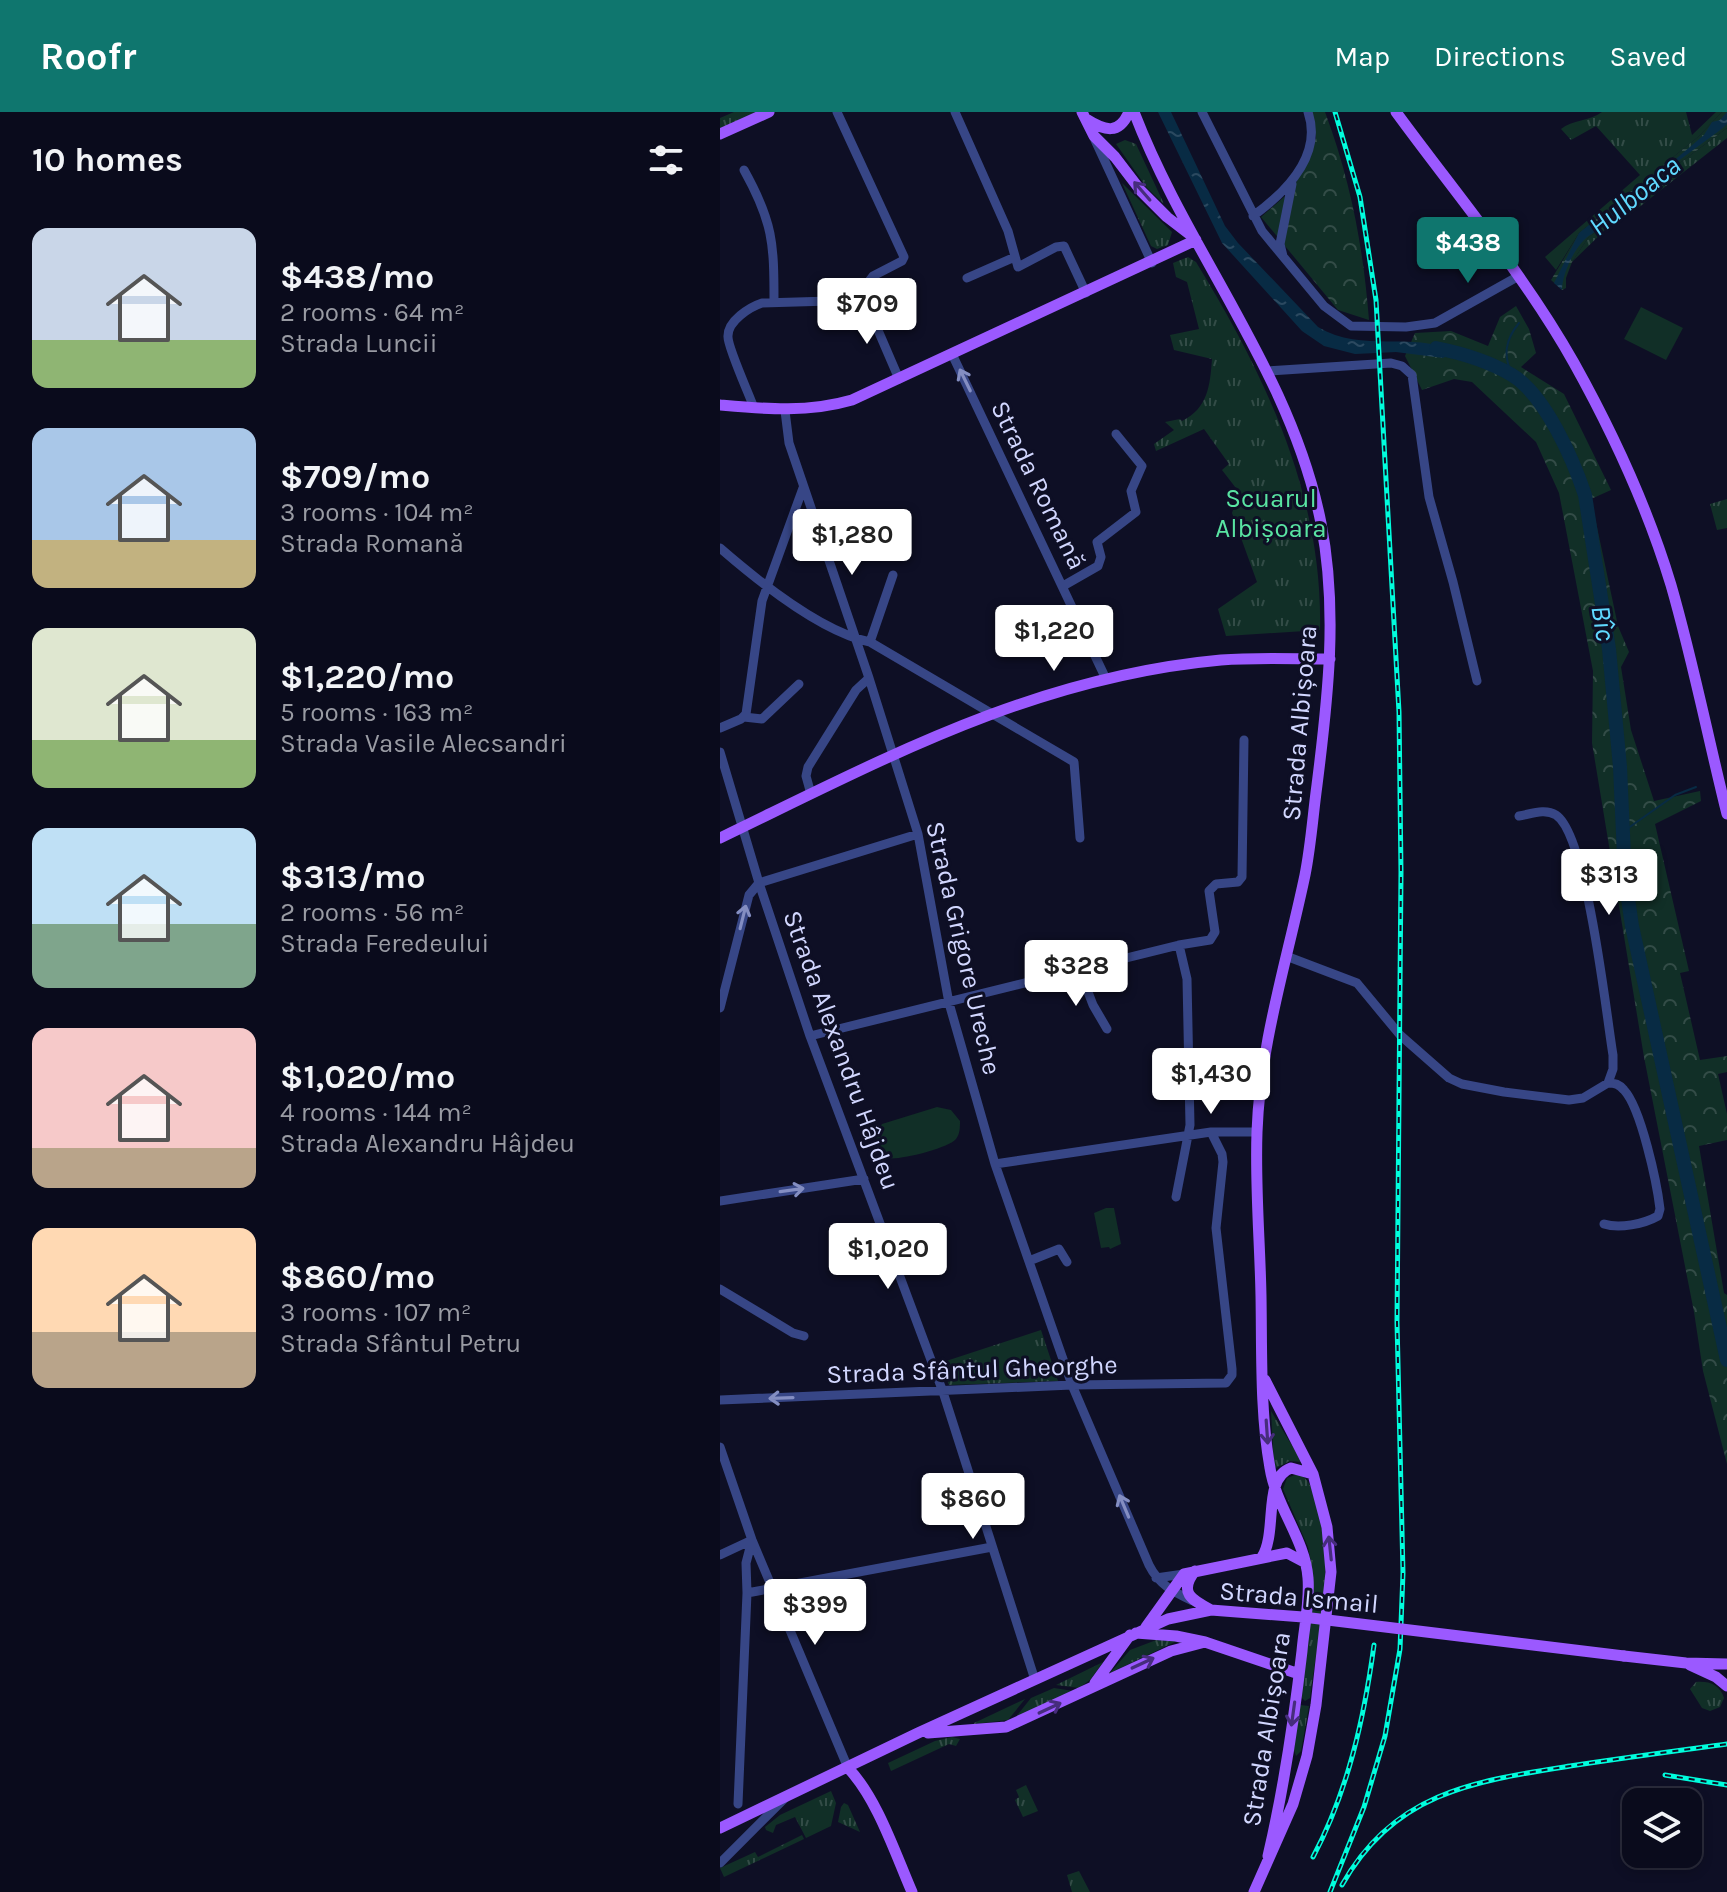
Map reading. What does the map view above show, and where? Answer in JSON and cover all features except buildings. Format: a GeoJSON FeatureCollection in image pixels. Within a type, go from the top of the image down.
{"type":"FeatureCollection","features":[{"type":"Feature","properties":{"kind":"main road"},"geometry":{"type":"LineString","coordinates":[[720,134],[769,112]]}},
{"type":"Feature","properties":{"kind":"main road"},"geometry":{"type":"LineString","coordinates":[[1084,115],[1102,128],[1114,130],[1132,112]]}},
{"type":"Feature","properties":{"kind":"main road","name":"Strada Albișoara"},"geometry":{"type":"LineString","coordinates":[[1132,112],[1196,240],[1268,371],[1292,426],[1321,523],[1331,610],[1325,726],[1306,868],[1265,1043],[1257,1132],[1263,1376],[1269,1466],[1274,1487],[1305,1562],[1308,1591],[1288,1755],[1268,1856]]}},
{"type":"Feature","properties":{"kind":"main road"},"geometry":{"type":"LineString","coordinates":[[1396,112],[1517,277],[1574,362],[1604,420],[1670,582],[1727,814]]}},
{"type":"Feature","properties":{"kind":"main road"},"geometry":{"type":"LineString","coordinates":[[720,405],[785,411],[831,406],[863,396],[1196,240],[1154,204],[1094,136],[1084,115]]}},
{"type":"Feature","properties":{"kind":"main road"},"geometry":{"type":"LineString","coordinates":[[720,838],[892,755],[991,712],[1055,691],[1218,660],[1330,659]]}},
{"type":"Feature","properties":{"kind":"main road","name":"Strada Albișoara"},"geometry":{"type":"LineString","coordinates":[[1254,1892],[1293,1804],[1307,1756],[1331,1572],[1327,1527],[1313,1474],[1263,1376]]}},
{"type":"Feature","properties":{"kind":"main road"},"geometry":{"type":"LineString","coordinates":[[1262,1557],[1271,1536],[1274,1487],[1280,1475],[1291,1468],[1313,1474]]}},
{"type":"Feature","properties":{"kind":"main road"},"geometry":{"type":"LineString","coordinates":[[1092,1686],[1170,1590],[1189,1573],[1287,1553],[1305,1562]]}},
{"type":"Feature","properties":{"kind":"main road"},"geometry":{"type":"LineString","coordinates":[[1189,1573],[1186,1587],[1195,1606],[1185,1623],[1186,1630],[1205,1642]]}},
{"type":"Feature","properties":{"kind":"main road","name":"Strada Ismail"},"geometry":{"type":"LineString","coordinates":[[720,1828],[1195,1606],[1686,1663],[1727,1664]]}},
{"type":"Feature","properties":{"kind":"main road"},"geometry":{"type":"LineString","coordinates":[[1137,1632],[1205,1642],[1299,1674]]}},
{"type":"Feature","properties":{"kind":"main road"},"geometry":{"type":"LineString","coordinates":[[918,1733],[1006,1727],[1171,1651],[1205,1642]]}},
{"type":"Feature","properties":{"kind":"main road"},"geometry":{"type":"LineString","coordinates":[[1686,1663],[1727,1686]]}},
{"type":"Feature","properties":{"kind":"main road"},"geometry":{"type":"LineString","coordinates":[[1288,1755],[1299,1761],[1307,1756]]}},
{"type":"Feature","properties":{"kind":"main road"},"geometry":{"type":"LineString","coordinates":[[848,1768],[859,1779],[912,1892]]}},
{"type":"Feature","properties":{"kind":"street"},"geometry":{"type":"LineString","coordinates":[[837,112],[904,257],[867,281],[864,288],[865,300],[899,379]]}},
{"type":"Feature","properties":{"kind":"street"},"geometry":{"type":"LineString","coordinates":[[955,112],[1000,212],[1017,262]]}},
{"type":"Feature","properties":{"kind":"street"},"geometry":{"type":"LineString","coordinates":[[1202,112],[1253,216],[1284,259],[1334,315],[1351,326],[1424,326],[1435,323],[1517,277]]}},
{"type":"Feature","properties":{"kind":"street"},"geometry":{"type":"LineString","coordinates":[[1253,216],[1280,196],[1292,180],[1312,141],[1308,112]]}},
{"type":"Feature","properties":{"kind":"street"},"geometry":{"type":"LineString","coordinates":[[1094,136],[1152,263]]}},
{"type":"Feature","properties":{"kind":"street"},"geometry":{"type":"LineString","coordinates":[[744,170],[765,211],[772,233],[774,301]]}},
{"type":"Feature","properties":{"kind":"street"},"geometry":{"type":"LineString","coordinates":[[1284,259],[1280,244],[1292,180]]}},
{"type":"Feature","properties":{"kind":"street"},"geometry":{"type":"LineString","coordinates":[[967,278],[1064,246],[1086,293]]}},
{"type":"Feature","properties":{"kind":"street"},"geometry":{"type":"LineString","coordinates":[[754,408],[728,332],[732,324],[748,309],[774,301],[865,300]]}},
{"type":"Feature","properties":{"kind":"street","name":"Strada Romană"},"geometry":{"type":"LineString","coordinates":[[952,354],[1106,679]]}},
{"type":"Feature","properties":{"kind":"street"},"geometry":{"type":"LineString","coordinates":[[1268,371],[1391,363],[1402,366],[1412,375],[1429,497],[1477,681]]}},
{"type":"Feature","properties":{"kind":"street","name":"Strada Grigore Ureche"},"geometry":{"type":"LineString","coordinates":[[785,411],[786,431],[803,488],[869,678],[918,834],[949,1003],[995,1164],[1072,1385],[1156,1578],[1195,1606]]}},
{"type":"Feature","properties":{"kind":"street"},"geometry":{"type":"LineString","coordinates":[[1063,586],[1098,566],[1101,557],[1097,542],[1136,512],[1131,491],[1142,466],[1116,434]]}},
{"type":"Feature","properties":{"kind":"street"},"geometry":{"type":"LineString","coordinates":[[744,717],[762,601],[803,488]]}},
{"type":"Feature","properties":{"kind":"street"},"geometry":{"type":"LineString","coordinates":[[720,548],[766,588],[854,639],[870,642],[1074,762],[1080,838]]}},
{"type":"Feature","properties":{"kind":"street"},"geometry":{"type":"LineString","coordinates":[[870,642],[893,575]]}},
{"type":"Feature","properties":{"kind":"street"},"geometry":{"type":"LineString","coordinates":[[811,794],[806,776],[812,759],[856,690],[869,678]]}},
{"type":"Feature","properties":{"kind":"street"},"geometry":{"type":"LineString","coordinates":[[720,728],[744,717],[762,719],[799,684]]}},
{"type":"Feature","properties":{"kind":"street"},"geometry":{"type":"LineString","coordinates":[[810,1036],[1210,940],[1215,932],[1209,891],[1216,884],[1238,882],[1242,877],[1244,740]]}},
{"type":"Feature","properties":{"kind":"street","name":"Strada Alexandru Hâjdeu"},"geometry":{"type":"LineString","coordinates":[[720,752],[810,1036],[943,1392],[1035,1680]]}},
{"type":"Feature","properties":{"kind":"street"},"geometry":{"type":"LineString","coordinates":[[1519,816],[1544,811],[1558,816],[1564,823],[1580,870],[1592,913],[1613,1055],[1613,1069],[1608,1083]]}},
{"type":"Feature","properties":{"kind":"street"},"geometry":{"type":"LineString","coordinates":[[720,1008],[749,895],[759,883],[918,834]]}},
{"type":"Feature","properties":{"kind":"street"},"geometry":{"type":"LineString","coordinates":[[1176,1197],[1190,1125],[1187,979],[1179,945]]}},
{"type":"Feature","properties":{"kind":"street"},"geometry":{"type":"LineString","coordinates":[[1286,956],[1357,983],[1400,1035],[1436,1068],[1462,1084],[1569,1100],[1583,1098],[1608,1083],[1618,1084],[1631,1100],[1642,1129],[1660,1209],[1658,1216],[1649,1220],[1616,1226],[1604,1224]]}},
{"type":"Feature","properties":{"kind":"street"},"geometry":{"type":"LineString","coordinates":[[1080,971],[1093,1005],[1107,1029]]}},
{"type":"Feature","properties":{"kind":"street"},"geometry":{"type":"LineString","coordinates":[[995,1164],[1211,1132],[1257,1132]]}},
{"type":"Feature","properties":{"kind":"street","name":"Strada Sfântul Gheorghe"},"geometry":{"type":"LineString","coordinates":[[720,1400],[1072,1385],[1226,1383],[1232,1369],[1216,1228],[1223,1162],[1211,1132]]}},
{"type":"Feature","properties":{"kind":"street"},"geometry":{"type":"LineString","coordinates":[[720,1201],[864,1179]]}},
{"type":"Feature","properties":{"kind":"street"},"geometry":{"type":"LineString","coordinates":[[1029,1261],[1059,1249],[1067,1262]]}},
{"type":"Feature","properties":{"kind":"street"},"geometry":{"type":"LineString","coordinates":[[720,1289],[793,1333],[804,1336]]}},
{"type":"Feature","properties":{"kind":"street"},"geometry":{"type":"LineString","coordinates":[[720,1447],[752,1540],[848,1768]]}},
{"type":"Feature","properties":{"kind":"street"},"geometry":{"type":"LineString","coordinates":[[720,1555],[752,1540]]}},
{"type":"Feature","properties":{"kind":"street"},"geometry":{"type":"LineString","coordinates":[[738,1804],[746,1563],[752,1540]]}},
{"type":"Feature","properties":{"kind":"street"},"geometry":{"type":"LineString","coordinates":[[747,1593],[992,1547]]}},
{"type":"Feature","properties":{"kind":"street"},"geometry":{"type":"LineString","coordinates":[[1156,1578],[1189,1573]]}},
{"type":"Feature","properties":{"kind":"street"},"geometry":{"type":"LineString","coordinates":[[720,1863],[786,1798]]}},
{"type":"Feature","properties":{"kind":"green space"},"geometry":{"type":"Polygon","coordinates":[[[734,112],[756,112],[720,129],[720,118],[734,112]]]}},
{"type":"Feature","properties":{"kind":"green space"},"geometry":{"type":"Polygon","coordinates":[[[1310,112],[1325,112],[1342,164],[1359,240],[1369,320],[1338,310],[1261,217],[1292,190],[1304,168],[1316,138],[1310,112]]]}},
{"type":"Feature","properties":{"kind":"green space"},"geometry":{"type":"Polygon","coordinates":[[[1602,112],[1686,112],[1692,135],[1716,112],[1722,112],[1698,137],[1579,233],[1556,270],[1545,257],[1640,175],[1596,126],[1571,140],[1561,129],[1602,112]]]}},
{"type":"Feature","properties":{"kind":"green space"},"geometry":{"type":"Polygon","coordinates":[[[1722,112],[1727,112],[1727,128],[1588,238],[1572,262],[1566,288],[1562,290],[1551,280],[1579,233],[1698,137],[1722,112]]]}},
{"type":"Feature","properties":{"kind":"green space"},"geometry":{"type":"Polygon","coordinates":[[[1727,128],[1727,138],[1633,212],[1607,228],[1572,262],[1588,238],[1727,128]]]}},
{"type":"Feature","properties":{"kind":"green space"},"geometry":{"type":"Polygon","coordinates":[[[1125,140],[1136,144],[1164,204],[1147,188],[1116,144],[1125,140]]]}},
{"type":"Feature","properties":{"kind":"green space"},"geometry":{"type":"Polygon","coordinates":[[[1122,183],[1172,232],[1168,245],[1157,249],[1151,246],[1122,183]]]}},
{"type":"Feature","properties":{"kind":"green space","name":"Scuarul Albișoara"},"geometry":{"type":"Polygon","coordinates":[[[1188,257],[1196,262],[1245,348],[1285,438],[1312,531],[1320,630],[1226,636],[1218,609],[1257,582],[1232,513],[1239,492],[1222,470],[1229,464],[1204,429],[1156,451],[1154,444],[1174,430],[1165,422],[1182,421],[1191,416],[1206,395],[1210,378],[1212,359],[1174,350],[1170,335],[1199,329],[1187,282],[1176,277],[1173,263],[1188,257]]]}},
{"type":"Feature","properties":{"kind":"green space"},"geometry":{"type":"Polygon","coordinates":[[[1516,306],[1529,329],[1536,353],[1521,367],[1564,394],[1611,490],[1591,499],[1618,626],[1629,652],[1621,667],[1631,730],[1654,801],[1700,791],[1701,801],[1655,824],[1689,971],[1680,973],[1700,1060],[1727,1056],[1727,1072],[1718,1074],[1727,1114],[1727,1140],[1699,1146],[1724,1293],[1727,1295],[1727,1464],[1703,1371],[1644,1057],[1592,743],[1593,671],[1559,493],[1536,442],[1472,382],[1454,379],[1422,390],[1405,356],[1415,333],[1451,331],[1488,346],[1500,317],[1516,306]]]}},
{"type":"Feature","properties":{"kind":"green space"},"geometry":{"type":"Polygon","coordinates":[[[1641,307],[1683,328],[1666,360],[1624,339],[1641,307]]]}},
{"type":"Feature","properties":{"kind":"green space"},"geometry":{"type":"Polygon","coordinates":[[[1727,499],[1727,528],[1717,530],[1710,504],[1727,499]]]}},
{"type":"Feature","properties":{"kind":"green space"},"geometry":{"type":"Polygon","coordinates":[[[937,1107],[951,1110],[960,1121],[959,1133],[951,1143],[901,1158],[884,1157],[875,1147],[873,1137],[882,1124],[937,1107]]]}},
{"type":"Feature","properties":{"kind":"green space"},"geometry":{"type":"Polygon","coordinates":[[[1114,1208],[1121,1244],[1110,1249],[1101,1248],[1094,1213],[1114,1208]]]}},
{"type":"Feature","properties":{"kind":"green space"},"geometry":{"type":"Polygon","coordinates":[[[1041,1330],[1058,1381],[949,1385],[940,1363],[1041,1330]]]}},
{"type":"Feature","properties":{"kind":"green space"},"geometry":{"type":"Polygon","coordinates":[[[1271,1411],[1302,1462],[1290,1461],[1276,1468],[1274,1466],[1271,1411]]]}},
{"type":"Feature","properties":{"kind":"green space"},"geometry":{"type":"Polygon","coordinates":[[[1298,1474],[1311,1487],[1325,1547],[1321,1623],[1310,1698],[1305,1701],[1300,1696],[1311,1562],[1308,1547],[1283,1489],[1287,1478],[1298,1474]]]}},
{"type":"Feature","properties":{"kind":"green space"},"geometry":{"type":"Polygon","coordinates":[[[1159,1639],[1177,1641],[1110,1673],[1130,1650],[1159,1639]]]}},
{"type":"Feature","properties":{"kind":"green space"},"geometry":{"type":"Polygon","coordinates":[[[1103,1662],[1090,1680],[1079,1688],[1056,1685],[1103,1662]]]}},
{"type":"Feature","properties":{"kind":"green space"},"geometry":{"type":"Polygon","coordinates":[[[1696,1682],[1710,1683],[1720,1690],[1724,1698],[1720,1707],[1710,1711],[1702,1708],[1690,1689],[1696,1682]]]}},
{"type":"Feature","properties":{"kind":"green space"},"geometry":{"type":"Polygon","coordinates":[[[1054,1688],[1073,1691],[1015,1718],[1031,1698],[1054,1688]]]}},
{"type":"Feature","properties":{"kind":"green space"},"geometry":{"type":"Polygon","coordinates":[[[1025,1699],[1008,1720],[974,1724],[974,1723],[1025,1699]]]}},
{"type":"Feature","properties":{"kind":"green space"},"geometry":{"type":"Polygon","coordinates":[[[1300,1705],[1309,1706],[1301,1751],[1296,1756],[1294,1750],[1300,1705]]]}},
{"type":"Feature","properties":{"kind":"green space"},"geometry":{"type":"Polygon","coordinates":[[[952,1737],[960,1739],[956,1746],[949,1744],[891,1771],[888,1763],[935,1741],[952,1737]]]}},
{"type":"Feature","properties":{"kind":"green space"},"geometry":{"type":"Polygon","coordinates":[[[1026,1785],[1038,1811],[1023,1817],[1015,1800],[1019,1797],[1016,1790],[1026,1785]]]}},
{"type":"Feature","properties":{"kind":"green space"},"geometry":{"type":"Polygon","coordinates":[[[831,1791],[836,1803],[831,1826],[806,1838],[795,1817],[776,1825],[773,1833],[766,1830],[765,1827],[780,1815],[831,1791]]]}},
{"type":"Feature","properties":{"kind":"green space"},"geometry":{"type":"Polygon","coordinates":[[[844,1803],[848,1805],[860,1832],[838,1822],[844,1803]]]}},
{"type":"Feature","properties":{"kind":"green space"},"geometry":{"type":"Polygon","coordinates":[[[802,1835],[804,1839],[724,1877],[720,1868],[755,1852],[758,1857],[802,1835]]]}},
{"type":"Feature","properties":{"kind":"green space"},"geometry":{"type":"Polygon","coordinates":[[[1079,1871],[1090,1892],[1072,1892],[1067,1875],[1079,1871]]]}},
{"type":"Feature","properties":{"kind":"water"},"geometry":{"type":"Polygon","coordinates":[[[1158,112],[1171,112],[1225,226],[1318,327],[1352,339],[1421,343],[1454,352],[1443,358],[1396,352],[1355,354],[1324,346],[1302,331],[1222,243],[1158,112]]]}},
{"type":"Feature","properties":{"kind":"water"},"geometry":{"type":"Polygon","coordinates":[[[1727,112],[1727,124],[1723,128],[1666,170],[1586,238],[1567,267],[1562,290],[1554,283],[1579,233],[1623,203],[1631,192],[1644,186],[1704,135],[1712,122],[1720,120],[1727,112]]]}},
{"type":"Feature","properties":{"kind":"waterway","name":"Hulboaca"},"geometry":{"type":"LineString","coordinates":[[1616,208],[1626,199]]}},
{"type":"Feature","properties":{"kind":"waterway","name":"Hulboaca"},"geometry":{"type":"LineString","coordinates":[[1594,225],[1604,217]]}},
{"type":"Feature","properties":{"kind":"waterway","name":"Hulboaca"},"geometry":{"type":"LineString","coordinates":[[1512,375],[1507,348],[1519,323]]}},
{"type":"Feature","properties":{"kind":"waterway","name":"Bîc"},"geometry":{"type":"LineString","coordinates":[[1436,348],[1485,362],[1524,384],[1556,429],[1585,495],[1609,649],[1620,767],[1625,878],[1632,926],[1727,1360]]}},
{"type":"Feature","properties":{"kind":"waterway"},"geometry":{"type":"LineString","coordinates":[[1624,831],[1675,795],[1696,787]]}},
{"type":"Feature","properties":{"kind":"railway"},"geometry":{"type":"LineString","coordinates":[[1330,1892],[1364,1807],[1385,1736],[1400,1649],[1403,1573],[1397,1322],[1401,872],[1399,712],[1376,300],[1360,197],[1335,112]]}},
{"type":"Feature","properties":{"kind":"railway"},"geometry":{"type":"LineString","coordinates":[[1313,1857],[1336,1806],[1353,1754],[1374,1645]]}},
{"type":"Feature","properties":{"kind":"railway"},"geometry":{"type":"LineString","coordinates":[[1342,1885],[1363,1854],[1386,1829],[1412,1810],[1440,1796],[1535,1772],[1727,1744]]}},
{"type":"Feature","properties":{"kind":"railway"},"geometry":{"type":"LineString","coordinates":[[1665,1775],[1727,1785]]}}]}
